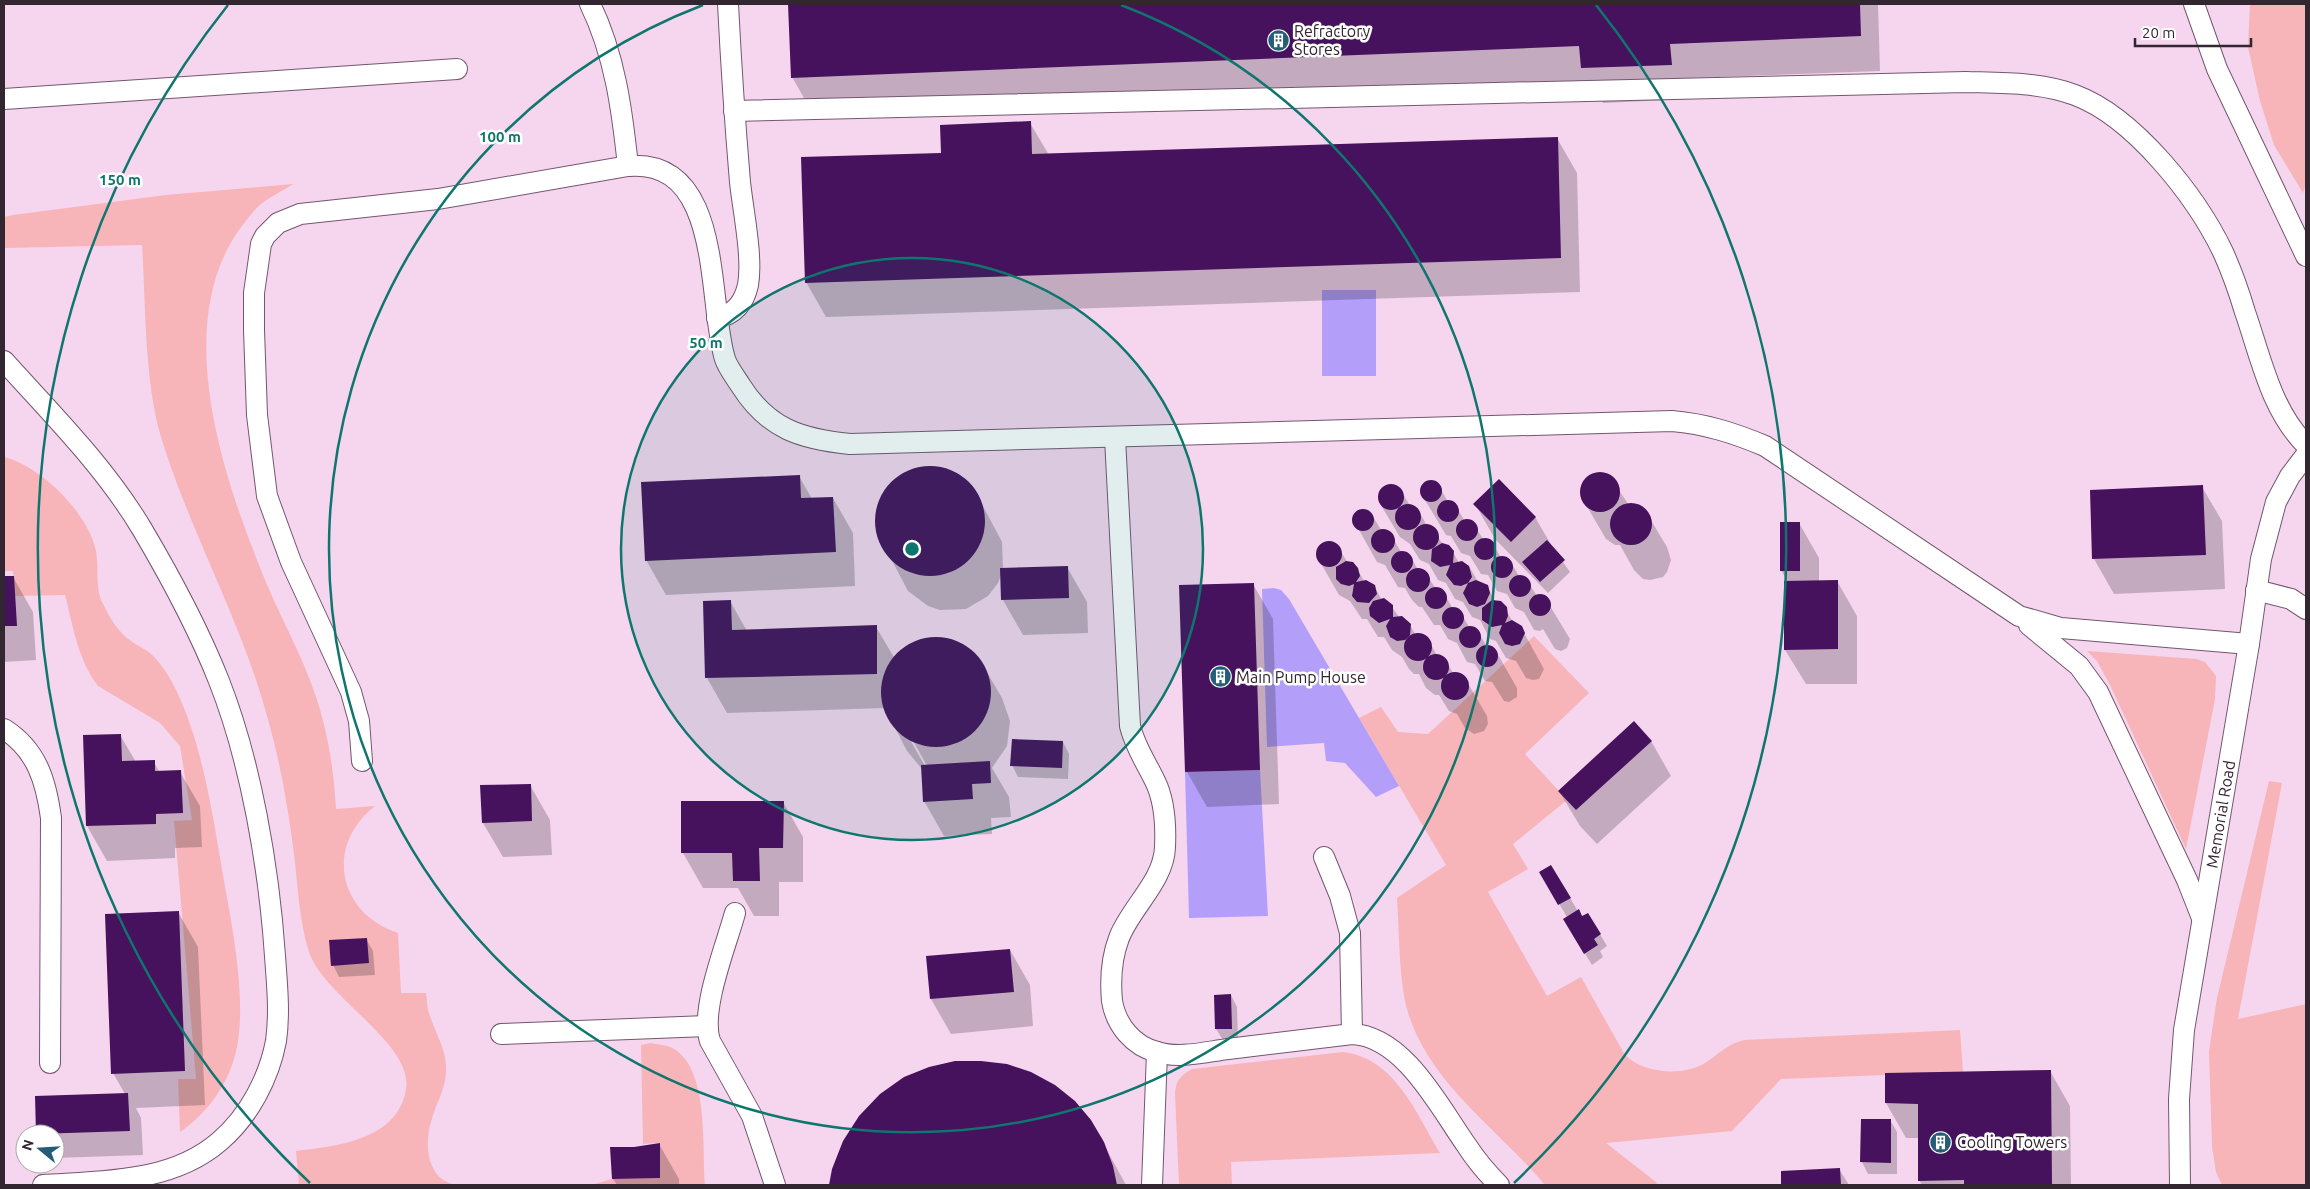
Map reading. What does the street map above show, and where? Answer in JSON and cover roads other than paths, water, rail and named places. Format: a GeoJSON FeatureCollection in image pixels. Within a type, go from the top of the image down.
{"type":"FeatureCollection","features":[{"type":"Feature","properties":{"kind":"lane"},"geometry":{"type":"LineString","coordinates":[[590,4],[604,37],[616,76],[628,166]]}},
{"type":"Feature","properties":{"kind":"lane"},"geometry":{"type":"LineString","coordinates":[[717,318],[732,313],[738,308],[748,283],[734,112],[728,4]]}},
{"type":"Feature","properties":{"kind":"lane"},"geometry":{"type":"LineString","coordinates":[[2194,4],[2217,69],[2306,256]]}},
{"type":"Feature","properties":{"kind":"lane"},"geometry":{"type":"LineString","coordinates":[[4,98],[457,69]]}},
{"type":"Feature","properties":{"kind":"lane"},"geometry":{"type":"LineString","coordinates":[[734,112],[1966,82],[2006,83],[2059,91],[2073,94],[2100,107],[2129,129],[2158,157],[2188,197],[2216,239],[2229,266],[2277,403],[2291,428],[2306,445]]}},
{"type":"Feature","properties":{"kind":"lane"},"geometry":{"type":"LineString","coordinates":[[362,761],[359,721],[351,692],[291,562],[274,516],[264,477],[257,414],[254,311],[256,268],[261,244],[265,236],[278,223],[300,214],[438,199],[640,165],[660,170],[680,185],[693,201],[702,222],[708,249],[717,318],[726,361],[745,393],[767,417],[795,434],[814,439],[850,444],[1672,421],[1702,424],[1729,431],[1765,446],[2005,608],[2080,666],[2098,692],[2187,880],[2203,920]]}},
{"type":"Feature","properties":{"kind":"lane"},"geometry":{"type":"LineString","coordinates":[[4,361],[65,430],[124,502],[160,560],[220,682],[234,726],[258,825],[268,883],[277,985],[277,1024],[271,1062],[262,1085],[249,1108],[218,1143],[190,1160],[163,1172],[135,1178],[43,1185]]}},
{"type":"Feature","properties":{"kind":"lane"},"geometry":{"type":"LineString","coordinates":[[1115,438],[1130,726],[1137,749],[1160,791],[1164,812],[1165,850],[1154,879],[1119,936],[1110,977],[1113,1006],[1124,1029],[1138,1044],[1156,1052],[1188,1054],[1352,1034],[1361,1034],[1380,1041],[1400,1056],[1418,1075],[1469,1149],[1499,1185]]}},
{"type":"Feature","properties":{"kind":"lane","name":"Memorial Road"},"geometry":{"type":"LineString","coordinates":[[2180,1185],[2179,1099],[2183,1040],[2249,644],[2256,590],[2265,540],[2276,502],[2290,476],[2306,456]]}},
{"type":"Feature","properties":{"kind":"lane"},"geometry":{"type":"LineString","coordinates":[[2256,590],[2291,599],[2306,609]]}},
{"type":"Feature","properties":{"kind":"lane"},"geometry":{"type":"LineString","coordinates":[[2005,608],[2031,621],[2061,628],[2249,644]]}},
{"type":"Feature","properties":{"kind":"lane"},"geometry":{"type":"LineString","coordinates":[[4,729],[30,752],[42,774],[48,791],[51,818],[50,1063]]}},
{"type":"Feature","properties":{"kind":"lane"},"geometry":{"type":"LineString","coordinates":[[1324,857],[1340,896],[1350,933],[1352,1034]]}},
{"type":"Feature","properties":{"kind":"lane"},"geometry":{"type":"LineString","coordinates":[[735,913],[710,1003],[707,1026],[710,1041],[752,1116],[776,1185]]}},
{"type":"Feature","properties":{"kind":"lane"},"geometry":{"type":"LineString","coordinates":[[501,1034],[707,1026]]}},
{"type":"Feature","properties":{"kind":"lane"},"geometry":{"type":"LineString","coordinates":[[1152,1185],[1156,1052]]}},
{"type":"Feature","properties":{"kind":"place","name":"Refractory Stores"},"geometry":{"type":"Point","coordinates":[1278,40]}},
{"type":"Feature","properties":{"kind":"place","name":"Main Pump House"},"geometry":{"type":"Point","coordinates":[1220,677]}},
{"type":"Feature","properties":{"kind":"place","name":"Cooling Towers"},"geometry":{"type":"Point","coordinates":[1941,1142]}}]}
